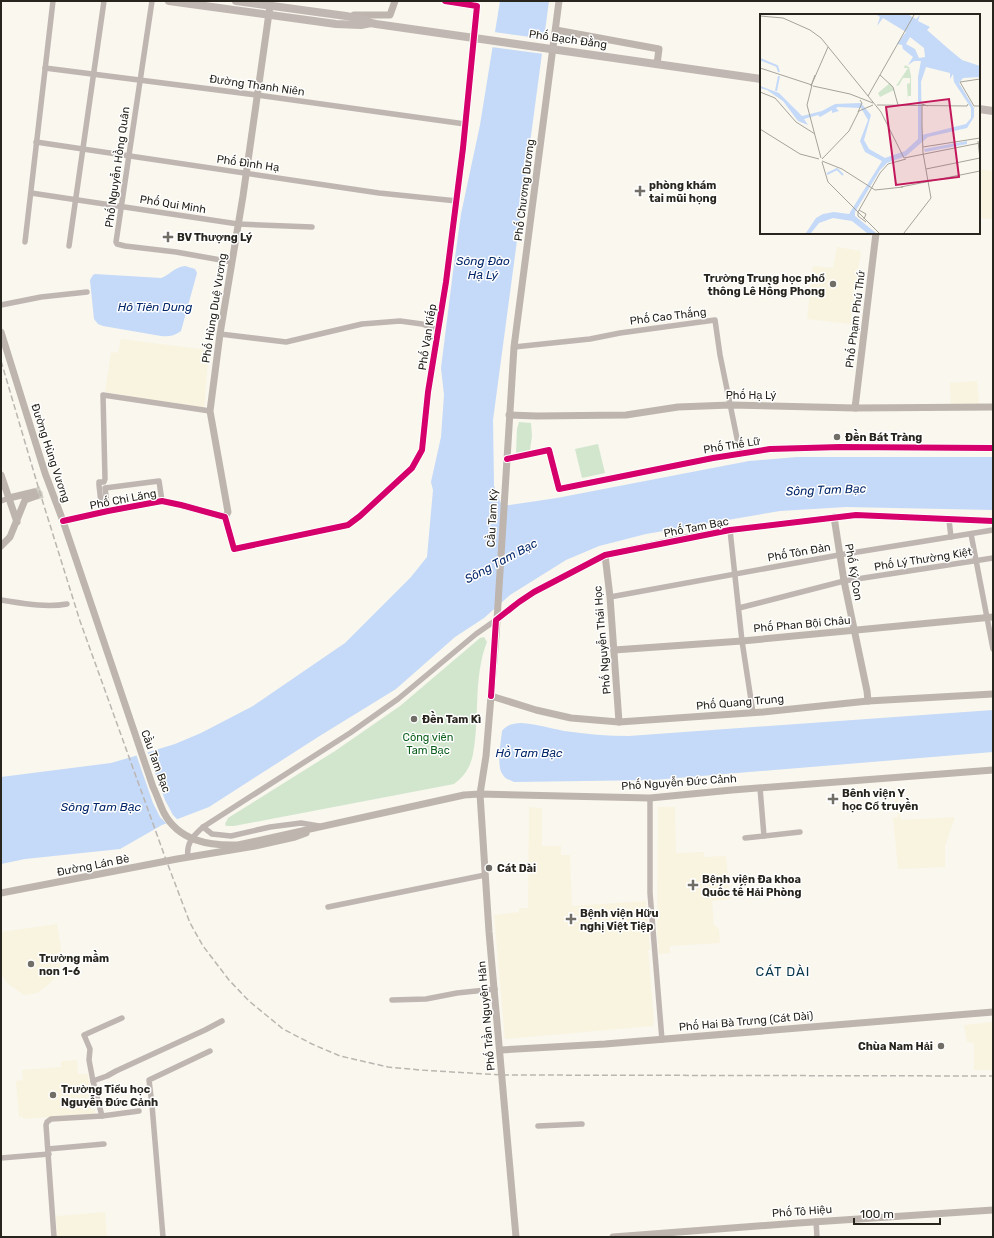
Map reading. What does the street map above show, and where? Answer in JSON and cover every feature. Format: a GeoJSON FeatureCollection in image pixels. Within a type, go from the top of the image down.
{"type":"FeatureCollection","features":[{"type":"Feature","properties":{"kind":"main road","name":"Phố Bạch Đằng"},"geometry":{"type":"LineString","coordinates":[[169,1],[336,24],[361,25],[374,23]]}},
{"type":"Feature","properties":{"kind":"main road","name":"Phố Bạch Đằng"},"geometry":{"type":"LineString","coordinates":[[236,1],[346,16],[363,19],[374,23],[760,79]]}},
{"type":"Feature","properties":{"kind":"main road"},"geometry":{"type":"LineString","coordinates":[[346,16],[369,14],[390,15],[395,1]]}},
{"type":"Feature","properties":{"kind":"main road","name":"Phố Vạn Kiếp"},"geometry":{"type":"LineString","coordinates":[[225,517],[234,549],[348,525],[360,516],[412,468],[422,450],[428,392],[456,201],[477,6],[444,1]]}},
{"type":"Feature","properties":{"kind":"main road","name":"Phố Chương Dương"},"geometry":{"type":"LineString","coordinates":[[506,478],[514,347],[559,1]]}},
{"type":"Feature","properties":{"kind":"main road","name":"Phố Hùng Duệ Vương"},"geometry":{"type":"LineString","coordinates":[[225,517],[228,512],[210,410],[220,334],[246,173],[270,6]]}},
{"type":"Feature","properties":{"kind":"main road"},"geometry":{"type":"LineString","coordinates":[[556,30],[659,49],[657,64]]}},
{"type":"Feature","properties":{"kind":"main road"},"geometry":{"type":"LineString","coordinates":[[980,109],[993,111]]}},
{"type":"Feature","properties":{"kind":"main road","name":"Phố Phạm Phú Thứ"},"geometry":{"type":"LineString","coordinates":[[855,408],[876,234]]}},
{"type":"Feature","properties":{"kind":"main road","name":"Đường Hùng Vương"},"geometry":{"type":"LineString","coordinates":[[1,332],[47,491],[63,522],[82,580]]}},
{"type":"Feature","properties":{"kind":"main road","name":"Phố Hạ Lý"},"geometry":{"type":"LineString","coordinates":[[509,415],[626,415],[678,407],[730,405],[855,408],[993,408]]}},
{"type":"Feature","properties":{"kind":"main road","name":"Phố Thế Lữ"},"geometry":{"type":"LineString","coordinates":[[507,459],[549,450],[559,489],[740,453],[780,448],[993,448]]}},
{"type":"Feature","properties":{"kind":"main road"},"geometry":{"type":"LineString","coordinates":[[1,475],[17,522]]}},
{"type":"Feature","properties":{"kind":"main road","name":"Cầu Tam Kỳ"},"geometry":{"type":"LineString","coordinates":[[496,620],[506,478]]}},
{"type":"Feature","properties":{"kind":"main road"},"geometry":{"type":"LineString","coordinates":[[1,546],[10,537],[25,500],[35,494],[9,498]]}},
{"type":"Feature","properties":{"kind":"main road","name":"Phố Chi Lăng"},"geometry":{"type":"LineString","coordinates":[[63,522],[105,511],[162,501],[225,517]]}},
{"type":"Feature","properties":{"kind":"main road","name":"Phố Tam Bạc"},"geometry":{"type":"LineString","coordinates":[[496,620],[534,592],[605,556],[730,530],[856,515],[993,521]]}},
{"type":"Feature","properties":{"kind":"main road","name":"Phố Ký Con"},"geometry":{"type":"LineString","coordinates":[[834,517],[839,555],[868,701]]}},
{"type":"Feature","properties":{"kind":"main road","name":"Phố Nguyễn Thái Học"},"geometry":{"type":"LineString","coordinates":[[605,556],[610,597],[620,722]]}},
{"type":"Feature","properties":{"kind":"main road","name":"Cầu Tam Bạc"},"geometry":{"type":"LineString","coordinates":[[82,580],[153,787],[165,814],[172,825],[184,835],[195,840],[219,846],[238,845],[294,832]]}},
{"type":"Feature","properties":{"kind":"main road","name":"Phố Phan Bội Châu"},"geometry":{"type":"LineString","coordinates":[[614,650],[742,641],[990,617]]}},
{"type":"Feature","properties":{"kind":"main road"},"geometry":{"type":"LineString","coordinates":[[480,794],[486,756],[496,620]]}},
{"type":"Feature","properties":{"kind":"main road","name":"Phố Quang Trung"},"geometry":{"type":"LineString","coordinates":[[491,696],[543,712],[571,718],[620,722],[753,713],[868,701],[993,694]]}},
{"type":"Feature","properties":{"kind":"main road","name":"Phố Nguyễn Đức Cảnh"},"geometry":{"type":"LineString","coordinates":[[294,832],[464,795],[480,794],[650,798],[993,770]]}},
{"type":"Feature","properties":{"kind":"main road","name":"Phố Trần Nguyên Hãn"},"geometry":{"type":"LineString","coordinates":[[480,794],[485,875],[516,1237]]}},
{"type":"Feature","properties":{"kind":"main road","name":"Phố Nguyễn Đức Cảnh"},"geometry":{"type":"LineString","coordinates":[[188,857],[255,846],[295,837],[321,827]]}},
{"type":"Feature","properties":{"kind":"main road","name":"Đường Lán Bè"},"geometry":{"type":"LineString","coordinates":[[1,893],[188,857]]}},
{"type":"Feature","properties":{"kind":"main road","name":"Phố Hai Bà Trưng (Cát Dài)"},"geometry":{"type":"LineString","coordinates":[[500,1050],[662,1040],[993,1012]]}},
{"type":"Feature","properties":{"kind":"main road","name":"Phố Tô Hiệu"},"geometry":{"type":"LineString","coordinates":[[613,1237],[816,1221],[993,1210]]}},
{"type":"Feature","properties":{"kind":"street"},"geometry":{"type":"LineString","coordinates":[[25,242],[53,1]]}},
{"type":"Feature","properties":{"kind":"street"},"geometry":{"type":"LineString","coordinates":[[68,246],[104,1]]}},
{"type":"Feature","properties":{"kind":"street","name":"Phố Nguyễn Hồng Quân"},"geometry":{"type":"LineString","coordinates":[[152,1],[116,242],[120,246],[176,252],[232,262]]}},
{"type":"Feature","properties":{"kind":"street","name":"Đường Thanh Niên"},"geometry":{"type":"LineString","coordinates":[[45,68],[257,95],[465,124]]}},
{"type":"Feature","properties":{"kind":"street","name":"Phố Đình Hạ"},"geometry":{"type":"LineString","coordinates":[[36,142],[379,193],[456,201]]}},
{"type":"Feature","properties":{"kind":"street","name":"Phố Qui Minh"},"geometry":{"type":"LineString","coordinates":[[30,193],[238,224],[312,226]]}},
{"type":"Feature","properties":{"kind":"street"},"geometry":{"type":"LineString","coordinates":[[1,305],[41,297],[87,292]]}},
{"type":"Feature","properties":{"kind":"street","name":"Phố Cao Thắng"},"geometry":{"type":"LineString","coordinates":[[514,347],[590,339],[620,332],[715,320],[720,356],[740,453]]}},
{"type":"Feature","properties":{"kind":"street"},"geometry":{"type":"LineString","coordinates":[[220,334],[286,342],[362,324],[400,321],[422,324],[438,330]]}},
{"type":"Feature","properties":{"kind":"street"},"geometry":{"type":"LineString","coordinates":[[105,511],[98,485],[99,482],[104,482],[105,479],[103,395],[210,410]]}},
{"type":"Feature","properties":{"kind":"street"},"geometry":{"type":"LineString","coordinates":[[105,511],[105,488],[159,481],[162,501]]}},
{"type":"Feature","properties":{"kind":"street"},"geometry":{"type":"LineString","coordinates":[[1,501],[9,498]]}},
{"type":"Feature","properties":{"kind":"street"},"geometry":{"type":"LineString","coordinates":[[949,520],[951,537]]}},
{"type":"Feature","properties":{"kind":"street"},"geometry":{"type":"LineString","coordinates":[[730,530],[742,641],[753,713]]}},
{"type":"Feature","properties":{"kind":"street","name":"Phố Tôn Đản"},"geometry":{"type":"LineString","coordinates":[[610,597],[839,555],[993,530]]}},
{"type":"Feature","properties":{"kind":"street"},"geometry":{"type":"LineString","coordinates":[[971,534],[990,617],[993,649]]}},
{"type":"Feature","properties":{"kind":"street","name":"Phố Lý Thường Kiệt"},"geometry":{"type":"LineString","coordinates":[[739,608],[844,581],[993,558]]}},
{"type":"Feature","properties":{"kind":"street"},"geometry":{"type":"LineString","coordinates":[[1,600],[18,603],[66,604]]}},
{"type":"Feature","properties":{"kind":"street"},"geometry":{"type":"LineString","coordinates":[[188,857],[187,848],[194,835],[203,827],[350,733],[398,699],[458,649],[496,620]]}},
{"type":"Feature","properties":{"kind":"street"},"geometry":{"type":"LineString","coordinates":[[760,788],[764,836]]}},
{"type":"Feature","properties":{"kind":"street"},"geometry":{"type":"LineString","coordinates":[[650,798],[650,893],[662,1040]]}},
{"type":"Feature","properties":{"kind":"street"},"geometry":{"type":"LineString","coordinates":[[203,827],[212,834],[231,836],[270,827],[300,823],[321,827]]}},
{"type":"Feature","properties":{"kind":"street"},"geometry":{"type":"LineString","coordinates":[[745,838],[800,832]]}},
{"type":"Feature","properties":{"kind":"street"},"geometry":{"type":"LineString","coordinates":[[328,907],[485,875]]}},
{"type":"Feature","properties":{"kind":"street"},"geometry":{"type":"LineString","coordinates":[[392,1000],[426,999],[457,993],[495,989]]}},
{"type":"Feature","properties":{"kind":"street"},"geometry":{"type":"LineString","coordinates":[[102,1116],[89,1060],[90,1049],[84,1034],[122,1018]]}},
{"type":"Feature","properties":{"kind":"street"},"geometry":{"type":"LineString","coordinates":[[93,1081],[107,1076],[222,1021]]}},
{"type":"Feature","properties":{"kind":"street"},"geometry":{"type":"LineString","coordinates":[[163,1237],[149,1080],[210,1051]]}},
{"type":"Feature","properties":{"kind":"street"},"geometry":{"type":"LineString","coordinates":[[54,1237],[47,1122],[51,1119],[102,1116],[139,1111]]}},
{"type":"Feature","properties":{"kind":"street"},"geometry":{"type":"LineString","coordinates":[[538,1126],[582,1124]]}},
{"type":"Feature","properties":{"kind":"street"},"geometry":{"type":"LineString","coordinates":[[1,1158],[104,1144]]}},
{"type":"Feature","properties":{"kind":"street"},"geometry":{"type":"LineString","coordinates":[[816,1221],[817,1237]]}},
{"type":"Feature","properties":{"kind":"shaded area"},"geometry":{"type":"Polygon","coordinates":[[[980,169],[993,171],[993,219],[980,218],[980,169]]]}},
{"type":"Feature","properties":{"kind":"shaded area","name":"Trường Trung học phổ thông Lê Hồng Phong"},"geometry":{"type":"Polygon","coordinates":[[[837,247],[861,251],[850,324],[807,319],[813,266],[833,268],[837,247]]]}},
{"type":"Feature","properties":{"kind":"shaded area"},"geometry":{"type":"Polygon","coordinates":[[[121,339],[209,350],[204,409],[105,392],[111,352],[118,353],[121,339]]]}},
{"type":"Feature","properties":{"kind":"shaded area"},"geometry":{"type":"Polygon","coordinates":[[[977,381],[979,404],[951,405],[950,383],[977,381]]]}},
{"type":"Feature","properties":{"kind":"shaded area"},"geometry":{"type":"Polygon","coordinates":[[[896,788],[901,820],[955,817],[945,846],[945,867],[898,869],[893,818],[898,817],[893,789],[896,788]]]}},
{"type":"Feature","properties":{"kind":"shaded area","name":"Bệnh viện Hữu nghị Việt Tiệp"},"geometry":{"type":"Polygon","coordinates":[[[529,807],[542,808],[542,846],[561,846],[561,855],[570,855],[572,906],[646,901],[650,950],[648,950],[654,1021],[653,1026],[505,1039],[494,915],[519,912],[519,908],[528,908],[529,807]]]}},
{"type":"Feature","properties":{"kind":"shaded area","name":"Bệnh viện Đa khoa Quốc tế Hải Phòng"},"geometry":{"type":"Polygon","coordinates":[[[658,807],[675,807],[676,853],[704,852],[704,857],[726,856],[730,899],[712,901],[714,925],[719,929],[720,943],[670,946],[670,953],[659,954],[657,933],[658,807]]]}},
{"type":"Feature","properties":{"kind":"shaded area","name":"Trường mầm non 1-6"},"geometry":{"type":"Polygon","coordinates":[[[57,924],[62,955],[59,974],[47,986],[37,993],[24,995],[7,983],[2,975],[1,932],[57,924]]]}},
{"type":"Feature","properties":{"kind":"shaded area"},"geometry":{"type":"Polygon","coordinates":[[[993,1022],[993,1070],[974,1070],[974,1043],[967,1042],[964,1025],[993,1022]]]}},
{"type":"Feature","properties":{"kind":"shaded area","name":"Trường Tiểu học Nguyễn Đức Cảnh"},"geometry":{"type":"Polygon","coordinates":[[[77,1060],[78,1074],[88,1074],[91,1109],[95,1109],[95,1114],[23,1119],[22,1116],[19,1117],[16,1081],[23,1080],[22,1070],[61,1067],[61,1061],[77,1060]]]}},
{"type":"Feature","properties":{"kind":"shaded area"},"geometry":{"type":"Polygon","coordinates":[[[105,1212],[107,1237],[57,1237],[56,1216],[105,1212]]]}},
{"type":"Feature","properties":{"kind":"green space"},"geometry":{"type":"Polygon","coordinates":[[[519,422],[531,423],[532,436],[530,450],[516,453],[517,429],[519,422]]]}},
{"type":"Feature","properties":{"kind":"green space"},"geometry":{"type":"Polygon","coordinates":[[[598,444],[605,473],[582,478],[575,449],[598,444]]]}},
{"type":"Feature","properties":{"kind":"green space","name":"Công viên Tam Bạc"},"geometry":{"type":"Polygon","coordinates":[[[484,637],[487,642],[478,683],[473,754],[471,763],[466,771],[454,784],[234,826],[226,826],[225,824],[228,818],[335,751],[400,706],[480,638],[484,637]]]}},
{"type":"Feature","properties":{"kind":"water"},"geometry":{"type":"Polygon","coordinates":[[[500,1],[549,1],[493,420],[494,486],[502,506],[557,498],[749,461],[797,457],[993,457],[993,510],[846,507],[780,511],[646,534],[599,546],[566,560],[510,595],[484,618],[455,637],[396,689],[209,807],[162,825],[120,849],[25,859],[1,864],[1,777],[111,763],[175,744],[201,733],[253,706],[345,643],[411,577],[427,557],[433,490],[431,482],[441,437],[444,395],[441,368],[453,272],[461,214],[480,125],[500,1]]]}},
{"type":"Feature","properties":{"kind":"water","name":"Hô Tiên Dung"},"geometry":{"type":"Polygon","coordinates":[[[185,266],[195,269],[197,273],[181,331],[178,333],[171,336],[161,336],[103,326],[98,324],[94,319],[90,280],[93,275],[161,278],[178,268],[185,266]]]}},
{"type":"Feature","properties":{"kind":"water","name":"Hồ Tam Bạc"},"geometry":{"type":"Polygon","coordinates":[[[993,710],[993,752],[653,780],[514,782],[504,776],[500,766],[502,731],[508,726],[518,723],[532,724],[580,733],[629,736],[993,710]]]}},
{"type":"Feature","properties":{"kind":"pier"},"geometry":{"type":"Polygon","coordinates":[[[494,32],[546,39],[544,54],[491,47],[494,32]]]}},
{"type":"Feature","properties":{"kind":"pier"},"geometry":{"type":"Polygon","coordinates":[[[147,751],[165,800],[173,815],[179,821],[168,825],[160,817],[153,803],[136,754],[147,751]]]}},
{"type":"Feature","properties":{"kind":"tunnel"},"geometry":{"type":"LineString","coordinates":[[34,492],[43,489]]}},
{"type":"Feature","properties":{"kind":"tunnel"},"geometry":{"type":"LineString","coordinates":[[36,496],[45,494]]}},
{"type":"Feature","properties":{"kind":"railway"},"geometry":{"type":"LineString","coordinates":[[1,361],[80,621],[190,923],[203,946],[229,980],[249,1001],[283,1029],[340,1056],[388,1067],[420,1070],[502,1075],[993,1076]]}},
{"type":"Feature","properties":{"kind":"cycle path"},"geometry":{"type":"LineString","coordinates":[[63,521],[162,501],[225,517],[234,549],[348,525],[360,516],[412,468],[422,450],[428,392],[446,282],[463,148],[477,6],[445,1]]}},
{"type":"Feature","properties":{"kind":"cycle path"},"geometry":{"type":"LineString","coordinates":[[507,459],[549,450],[559,489],[713,458],[770,449],[840,447],[993,448]]}},
{"type":"Feature","properties":{"kind":"cycle path"},"geometry":{"type":"LineString","coordinates":[[491,696],[496,620],[534,592],[605,555],[730,530],[856,515],[993,521]]}},
{"type":"Feature","properties":{"kind":"place","name":"phòng khám tai mũi họng"},"geometry":{"type":"Point","coordinates":[640,191]}},
{"type":"Feature","properties":{"kind":"place","name":"BV Thượng Lý"},"geometry":{"type":"Point","coordinates":[168,237]}},
{"type":"Feature","properties":{"kind":"place","name":"Trường Trung học phổ thông Lê Hồng Phong"},"geometry":{"type":"Point","coordinates":[833,284]}},
{"type":"Feature","properties":{"kind":"place","name":"Đền Bát Tràng"},"geometry":{"type":"Point","coordinates":[837,437]}},
{"type":"Feature","properties":{"kind":"place","name":"Đền Tam Kì"},"geometry":{"type":"Point","coordinates":[414,719]}},
{"type":"Feature","properties":{"kind":"place","name":"Bênh viện Y học Cổ truyền"},"geometry":{"type":"Point","coordinates":[833,799]}},
{"type":"Feature","properties":{"kind":"place","name":"Cát Dài"},"geometry":{"type":"Point","coordinates":[489,868]}},
{"type":"Feature","properties":{"kind":"place","name":"Bệnh viện Đa khoa Quốc tế Hải Phòng"},"geometry":{"type":"Point","coordinates":[693,885]}},
{"type":"Feature","properties":{"kind":"place","name":"Bệnh viện Hữu nghị Việt Tiệp"},"geometry":{"type":"Point","coordinates":[571,919]}},
{"type":"Feature","properties":{"kind":"place","name":"Trường mầm non 1-6"},"geometry":{"type":"Point","coordinates":[31,964]}},
{"type":"Feature","properties":{"kind":"place","name":"Chùa Nam Hải"},"geometry":{"type":"Point","coordinates":[941,1046]}},
{"type":"Feature","properties":{"kind":"place","name":"Trường Tiểu học Nguyễn Đức Cảnh"},"geometry":{"type":"Point","coordinates":[53,1095]}},
{"type":"Feature","properties":{"kind":"district","name":"CÁT DÀI"},"geometry":{"type":"Point","coordinates":[783,971]}},
{"type":"Feature","properties":{"kind":"water label","name":"Sông Đào Hạ Lý"},"geometry":{"type":"Point","coordinates":[483,268]}},
{"type":"Feature","properties":{"kind":"water label","name":"Sông Tam Bạc"},"geometry":{"type":"Point","coordinates":[826,490]}},
{"type":"Feature","properties":{"kind":"water label","name":"Sông Tam Bạc"},"geometry":{"type":"Point","coordinates":[501,561]}},
{"type":"Feature","properties":{"kind":"water label","name":"Sông Tam Bạc"},"geometry":{"type":"Point","coordinates":[101,807]}}]}
